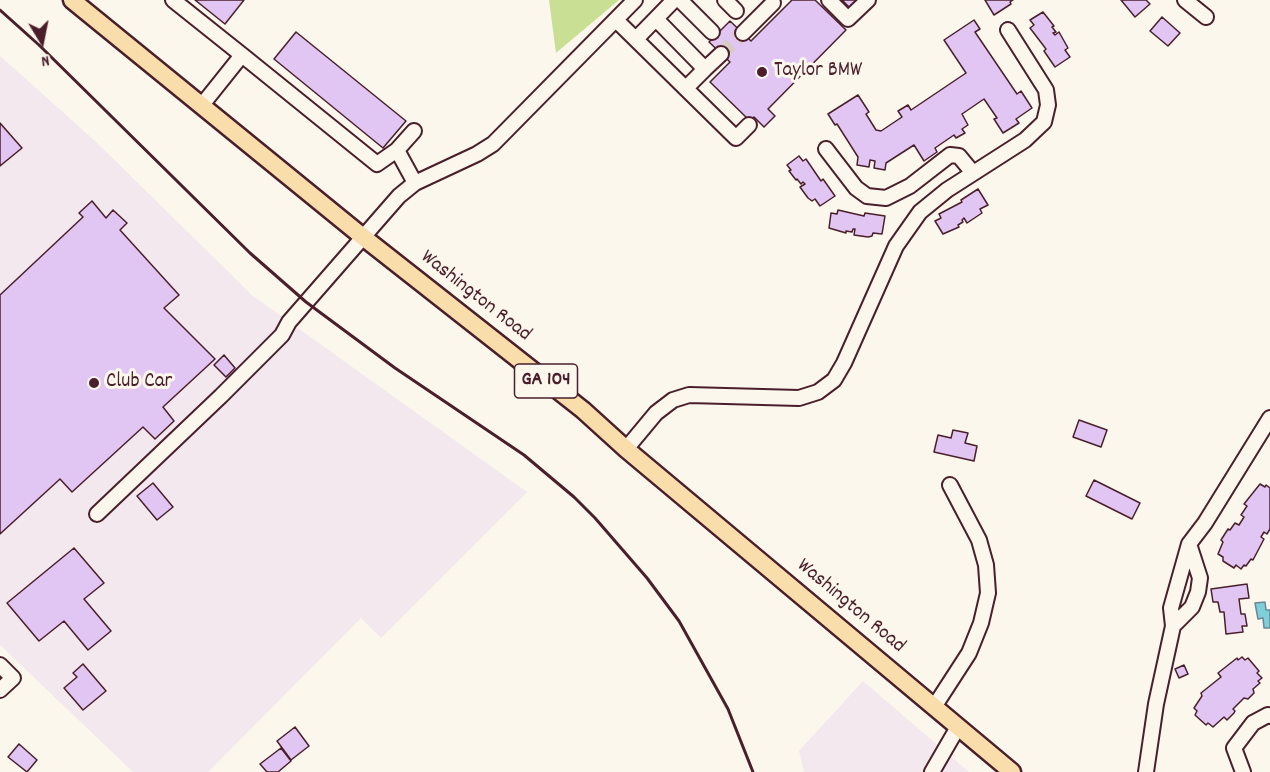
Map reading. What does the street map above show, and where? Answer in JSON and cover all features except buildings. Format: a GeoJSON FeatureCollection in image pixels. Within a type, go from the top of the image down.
{"type":"FeatureCollection","features":[{"type":"Feature","properties":{"kind":"main road","name":"Washington Road"},"geometry":{"type":"LineString","coordinates":[[72,0],[363,237],[583,410],[626,449],[1012,772]]}},
{"type":"Feature","properties":{"kind":"street"},"geometry":{"type":"LineString","coordinates":[[173,0],[377,164],[397,150],[414,131]]}},
{"type":"Feature","properties":{"kind":"street"},"geometry":{"type":"LineString","coordinates":[[97,514],[282,335],[289,322],[399,196],[415,183],[493,144],[635,0]]}},
{"type":"Feature","properties":{"kind":"street"},"geometry":{"type":"LineString","coordinates":[[636,39],[674,0]]}},
{"type":"Feature","properties":{"kind":"street"},"geometry":{"type":"LineString","coordinates":[[680,0],[712,32]]}},
{"type":"Feature","properties":{"kind":"street"},"geometry":{"type":"LineString","coordinates":[[725,0],[736,11]]}},
{"type":"Feature","properties":{"kind":"street"},"geometry":{"type":"LineString","coordinates":[[829,0],[848,19],[868,0]]}},
{"type":"Feature","properties":{"kind":"street"},"geometry":{"type":"LineString","coordinates":[[1185,0],[1206,17]]}},
{"type":"Feature","properties":{"kind":"street"},"geometry":{"type":"LineString","coordinates":[[742,33],[774,1]]}},
{"type":"Feature","properties":{"kind":"street"},"geometry":{"type":"LineString","coordinates":[[656,18],[705,69]]}},
{"type":"Feature","properties":{"kind":"street"},"geometry":{"type":"LineString","coordinates":[[616,20],[736,138],[749,125]]}},
{"type":"Feature","properties":{"kind":"street"},"geometry":{"type":"LineString","coordinates":[[626,449],[656,413],[673,399],[689,395],[799,398],[818,392],[834,380],[844,363],[896,246],[920,212],[942,194],[1025,140],[1044,122],[1048,105],[1046,90],[1008,30]]}},
{"type":"Feature","properties":{"kind":"street"},"geometry":{"type":"LineString","coordinates":[[686,88],[721,54]]}},
{"type":"Feature","properties":{"kind":"street"},"geometry":{"type":"LineString","coordinates":[[202,105],[242,55]]}},
{"type":"Feature","properties":{"kind":"street"},"geometry":{"type":"LineString","coordinates":[[826,148],[856,188],[867,196],[886,198],[910,186],[950,155],[959,156],[974,173]]}},
{"type":"Feature","properties":{"kind":"street"},"geometry":{"type":"LineString","coordinates":[[397,150],[415,183]]}},
{"type":"Feature","properties":{"kind":"street"},"geometry":{"type":"LineString","coordinates":[[933,170],[942,194]]}},
{"type":"Feature","properties":{"kind":"street"},"geometry":{"type":"LineString","coordinates":[[1146,772],[1156,704],[1173,626],[1171,608],[1189,543],[1205,523],[1270,418]]}},
{"type":"Feature","properties":{"kind":"street"},"geometry":{"type":"LineString","coordinates":[[934,707],[969,653],[981,623],[988,593],[986,565],[979,540],[950,485]]}},
{"type":"Feature","properties":{"kind":"street"},"geometry":{"type":"LineString","coordinates":[[1173,626],[1192,607],[1198,592],[1200,578],[1189,543]]}},
{"type":"Feature","properties":{"kind":"street"},"geometry":{"type":"LineString","coordinates":[[0,665],[13,678],[0,690]]}},
{"type":"Feature","properties":{"kind":"street"},"geometry":{"type":"LineString","coordinates":[[1243,772],[1234,748],[1253,723],[1270,716]]}},
{"type":"Feature","properties":{"kind":"street"},"geometry":{"type":"LineString","coordinates":[[932,772],[958,727]]}},
{"type":"Feature","properties":{"kind":"shaded area"},"geometry":{"type":"Polygon","coordinates":[[[0,56],[94,140],[253,296],[527,492],[381,638],[361,618],[208,772],[133,772],[0,645],[0,56]]]}},
{"type":"Feature","properties":{"kind":"shaded area"},"geometry":{"type":"Polygon","coordinates":[[[863,681],[969,772],[804,772],[799,751],[863,681]]]}},
{"type":"Feature","properties":{"kind":"green space"},"geometry":{"type":"Polygon","coordinates":[[[549,0],[619,0],[556,53],[549,0]]]}},
{"type":"Feature","properties":{"kind":"water"},"geometry":{"type":"Polygon","coordinates":[[[1265,602],[1266,610],[1270,610],[1270,628],[1264,628],[1263,618],[1258,619],[1255,603],[1265,602]]]}},
{"type":"Feature","properties":{"kind":"tunnel"},"geometry":{"type":"LineString","coordinates":[[721,54],[743,33]]}},
{"type":"Feature","properties":{"kind":"railway"},"geometry":{"type":"LineString","coordinates":[[0,10],[39,45],[250,253],[306,302],[395,368],[524,455],[595,518],[647,578],[679,621],[728,709],[753,772]]}},
{"type":"Feature","properties":{"kind":"place","name":"Taylor BMW"},"geometry":{"type":"Point","coordinates":[762,72]}},
{"type":"Feature","properties":{"kind":"place","name":"Club Car"},"geometry":{"type":"Point","coordinates":[94,383]}}]}
